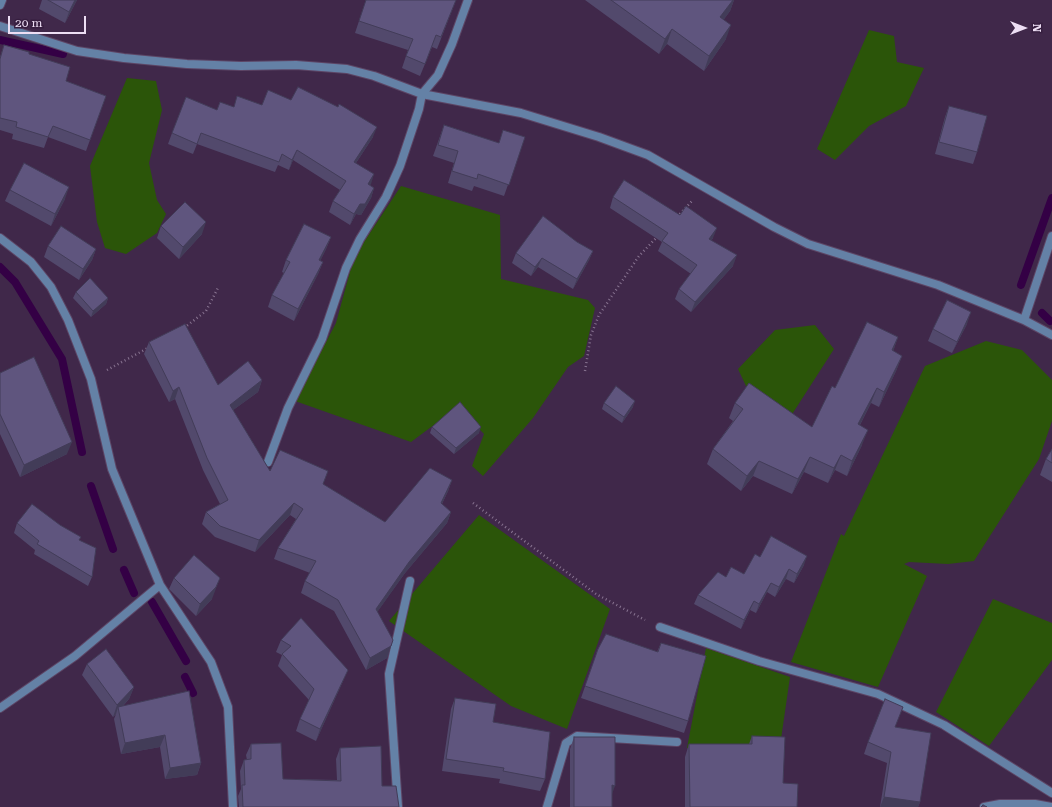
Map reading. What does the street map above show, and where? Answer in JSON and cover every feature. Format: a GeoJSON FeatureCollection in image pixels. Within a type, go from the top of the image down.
{"type":"FeatureCollection","features":[{"type":"Feature","properties":{"kind":"street"},"geometry":{"type":"LineString","coordinates":[[0,5],[2,0]]}},
{"type":"Feature","properties":{"kind":"street"},"geometry":{"type":"LineString","coordinates":[[268,462],[288,408],[322,339],[346,268],[360,239],[386,197],[400,166],[419,109],[422,94],[438,74],[452,44],[468,0]]}},
{"type":"Feature","properties":{"kind":"street"},"geometry":{"type":"LineString","coordinates":[[0,26],[77,51],[124,58],[187,64],[241,66],[296,65],[347,69],[374,76],[422,94],[521,113],[648,154],[774,227],[808,244],[938,285],[1024,320],[1052,335]]}},
{"type":"Feature","properties":{"kind":"street"},"geometry":{"type":"LineString","coordinates":[[1024,320],[1052,236]]}},
{"type":"Feature","properties":{"kind":"street"},"geometry":{"type":"LineString","coordinates":[[0,238],[31,262],[51,287],[68,320],[91,379],[112,469],[160,585],[211,662],[228,707],[233,807]]}},
{"type":"Feature","properties":{"kind":"street"},"geometry":{"type":"LineString","coordinates":[[398,807],[389,674],[410,581]]}},
{"type":"Feature","properties":{"kind":"street"},"geometry":{"type":"LineString","coordinates":[[0,708],[75,656],[160,585]]}},
{"type":"Feature","properties":{"kind":"street"},"geometry":{"type":"LineString","coordinates":[[660,627],[759,660],[878,694],[944,725],[1052,793]]}},
{"type":"Feature","properties":{"kind":"street"},"geometry":{"type":"LineString","coordinates":[[547,807],[566,743],[577,736],[677,742]]}},
{"type":"Feature","properties":{"kind":"street"},"geometry":{"type":"LineString","coordinates":[[984,807],[1000,804],[1035,804],[1052,807]]}},
{"type":"Feature","properties":{"kind":"path"},"geometry":{"type":"LineString","coordinates":[[675,219],[706,187]]}},
{"type":"Feature","properties":{"kind":"path"},"geometry":{"type":"LineString","coordinates":[[585,371],[592,335],[599,314],[639,256],[659,235]]}},
{"type":"Feature","properties":{"kind":"path"},"geometry":{"type":"LineString","coordinates":[[183,328],[206,311],[219,286]]}},
{"type":"Feature","properties":{"kind":"path"},"geometry":{"type":"LineString","coordinates":[[91,379],[151,347]]}},
{"type":"Feature","properties":{"kind":"path"},"geometry":{"type":"LineString","coordinates":[[473,503],[596,594],[660,627]]}},
{"type":"Feature","properties":{"kind":"green space"},"geometry":{"type":"Polygon","coordinates":[[[869,30],[894,36],[897,62],[924,68],[906,106],[869,126],[835,160],[817,149],[869,30]]]}},
{"type":"Feature","properties":{"kind":"green space"},"geometry":{"type":"Polygon","coordinates":[[[127,78],[156,81],[162,110],[149,163],[157,200],[166,214],[157,233],[126,254],[105,248],[97,222],[90,166],[127,78]]]}},
{"type":"Feature","properties":{"kind":"green space"},"geometry":{"type":"Polygon","coordinates":[[[401,186],[500,215],[501,279],[588,300],[595,308],[584,356],[568,367],[533,418],[483,476],[472,466],[484,434],[458,407],[411,442],[295,401],[336,323],[354,257],[401,186]]]}},
{"type":"Feature","properties":{"kind":"green space"},"geometry":{"type":"Polygon","coordinates":[[[815,325],[834,349],[789,419],[746,386],[738,369],[775,330],[815,325]]]}},
{"type":"Feature","properties":{"kind":"green space"},"geometry":{"type":"Polygon","coordinates":[[[986,341],[1022,350],[1052,380],[1052,421],[1039,459],[974,561],[948,564],[909,562],[904,564],[927,576],[878,687],[791,662],[841,534],[844,536],[925,366],[986,341]]]}},
{"type":"Feature","properties":{"kind":"green space"},"geometry":{"type":"Polygon","coordinates":[[[479,515],[610,609],[567,729],[511,706],[389,621],[479,515]]]}},
{"type":"Feature","properties":{"kind":"green space"},"geometry":{"type":"Polygon","coordinates":[[[993,599],[1052,623],[1052,660],[989,746],[936,712],[993,599]]]}},
{"type":"Feature","properties":{"kind":"green space"},"geometry":{"type":"Polygon","coordinates":[[[706,648],[790,677],[780,746],[687,748],[706,648]]]}},
{"type":"Feature","properties":{"kind":"building"},"geometry":{"type":"Polygon","coordinates":[[[48,0],[75,0],[69,12],[48,0]]]}},
{"type":"Feature","properties":{"kind":"building"},"geometry":{"type":"Polygon","coordinates":[[[366,0],[456,0],[441,37],[436,35],[425,64],[406,56],[413,39],[359,21],[366,0]]]}},
{"type":"Feature","properties":{"kind":"building"},"geometry":{"type":"Polygon","coordinates":[[[611,0],[733,0],[720,17],[731,25],[709,56],[672,29],[665,39],[611,0]]]}},
{"type":"Feature","properties":{"kind":"building"},"geometry":{"type":"Polygon","coordinates":[[[4,45],[29,52],[29,54],[70,67],[66,81],[106,96],[90,140],[53,126],[48,137],[16,127],[17,122],[0,118],[0,59],[4,45]]]}},
{"type":"Feature","properties":{"kind":"building"},"geometry":{"type":"Polygon","coordinates":[[[298,87],[338,107],[339,104],[377,127],[354,162],[374,174],[368,184],[374,188],[365,204],[360,204],[354,214],[333,201],[346,181],[297,150],[292,160],[282,154],[279,162],[201,133],[197,144],[172,133],[186,97],[217,110],[220,102],[234,107],[237,96],[262,105],[268,90],[291,100],[298,87]]]}},
{"type":"Feature","properties":{"kind":"building"},"geometry":{"type":"Polygon","coordinates":[[[949,106],[987,116],[977,152],[939,142],[949,106]]]}},
{"type":"Feature","properties":{"kind":"building"},"geometry":{"type":"Polygon","coordinates":[[[444,125],[499,143],[503,130],[525,137],[509,185],[478,174],[477,179],[452,171],[458,151],[438,145],[444,125]]]}},
{"type":"Feature","properties":{"kind":"building"},"geometry":{"type":"Polygon","coordinates":[[[24,163],[69,187],[55,214],[10,190],[24,163]]]}},
{"type":"Feature","properties":{"kind":"building"},"geometry":{"type":"Polygon","coordinates":[[[624,180],[680,215],[686,206],[717,228],[709,239],[737,255],[695,302],[679,289],[697,265],[662,241],[668,233],[613,197],[624,180]]]}},
{"type":"Feature","properties":{"kind":"building"},"geometry":{"type":"Polygon","coordinates":[[[185,202],[206,222],[183,247],[161,226],[185,202]]]}},
{"type":"Feature","properties":{"kind":"building"},"geometry":{"type":"Polygon","coordinates":[[[543,216],[577,242],[593,251],[577,279],[542,258],[535,267],[516,253],[543,216]]]}},
{"type":"Feature","properties":{"kind":"building"},"geometry":{"type":"Polygon","coordinates":[[[304,224],[331,237],[319,260],[323,262],[298,309],[272,295],[290,262],[286,260],[304,224]]]}},
{"type":"Feature","properties":{"kind":"building"},"geometry":{"type":"Polygon","coordinates":[[[61,226],[96,249],[83,269],[48,246],[61,226]]]}},
{"type":"Feature","properties":{"kind":"building"},"geometry":{"type":"Polygon","coordinates":[[[90,278],[108,298],[93,311],[76,292],[90,278]]]}},
{"type":"Feature","properties":{"kind":"building"},"geometry":{"type":"Polygon","coordinates":[[[947,300],[971,312],[957,342],[933,329],[947,300]]]}},
{"type":"Feature","properties":{"kind":"building"},"geometry":{"type":"Polygon","coordinates":[[[867,322],[898,337],[892,350],[902,356],[884,392],[877,388],[858,424],[868,430],[852,461],[841,455],[834,468],[810,457],[798,479],[759,461],[747,476],[713,449],[743,409],[735,403],[749,383],[812,427],[832,386],[835,388],[867,322]]]}},
{"type":"Feature","properties":{"kind":"building"},"geometry":{"type":"Polygon","coordinates":[[[185,324],[218,385],[248,361],[262,380],[230,405],[270,471],[280,450],[328,471],[323,484],[385,522],[430,468],[452,480],[441,503],[451,512],[409,562],[376,609],[393,640],[391,646],[370,658],[338,600],[305,581],[316,561],[278,548],[303,509],[294,503],[259,540],[220,526],[206,512],[228,500],[207,458],[179,387],[173,391],[149,342],[185,324]]]}},
{"type":"Feature","properties":{"kind":"building"},"geometry":{"type":"Polygon","coordinates":[[[34,357],[72,442],[24,465],[0,414],[0,373],[34,357]]]}},
{"type":"Feature","properties":{"kind":"building"},"geometry":{"type":"Polygon","coordinates":[[[616,386],[635,401],[624,417],[604,403],[616,386]]]}},
{"type":"Feature","properties":{"kind":"building"},"geometry":{"type":"Polygon","coordinates":[[[460,402],[481,427],[456,448],[432,427],[460,402]]]}},
{"type":"Feature","properties":{"kind":"building"},"geometry":{"type":"Polygon","coordinates":[[[1052,449],[1052,463],[1046,459],[1052,449]]]}},
{"type":"Feature","properties":{"kind":"building"},"geometry":{"type":"Polygon","coordinates":[[[32,504],[60,525],[81,537],[79,540],[96,548],[92,577],[37,544],[39,541],[17,523],[32,504]]]}},
{"type":"Feature","properties":{"kind":"building"},"geometry":{"type":"Polygon","coordinates":[[[771,536],[807,556],[797,574],[789,569],[779,587],[771,583],[759,604],[754,601],[744,620],[698,595],[718,572],[726,577],[731,567],[744,574],[755,554],[760,557],[771,536]]]}},
{"type":"Feature","properties":{"kind":"building"},"geometry":{"type":"Polygon","coordinates":[[[194,555],[220,578],[216,587],[200,604],[174,578],[194,555]]]}},
{"type":"Feature","properties":{"kind":"building"},"geometry":{"type":"Polygon","coordinates":[[[301,618],[348,670],[320,729],[300,719],[314,689],[282,654],[291,646],[281,640],[301,618]]]}},
{"type":"Feature","properties":{"kind":"building"},"geometry":{"type":"Polygon","coordinates":[[[606,634],[658,652],[661,643],[706,656],[688,721],[585,686],[598,649],[606,634]]]}},
{"type":"Feature","properties":{"kind":"building"},"geometry":{"type":"Polygon","coordinates":[[[106,649],[134,687],[117,705],[87,664],[106,649]]]}},
{"type":"Feature","properties":{"kind":"building"},"geometry":{"type":"Polygon","coordinates":[[[189,691],[201,763],[170,768],[165,735],[125,743],[118,707],[189,691]]]}},
{"type":"Feature","properties":{"kind":"building"},"geometry":{"type":"Polygon","coordinates":[[[455,698],[496,704],[493,722],[550,732],[545,779],[503,771],[504,768],[446,759],[455,698]]]}},
{"type":"Feature","properties":{"kind":"building"},"geometry":{"type":"Polygon","coordinates":[[[885,699],[903,707],[895,727],[931,733],[920,802],[884,797],[891,752],[868,742],[885,699]]]}},
{"type":"Feature","properties":{"kind":"building"},"geometry":{"type":"Polygon","coordinates":[[[752,736],[785,737],[783,783],[798,784],[797,807],[690,807],[689,744],[752,744],[752,736]]]}},
{"type":"Feature","properties":{"kind":"building"},"geometry":{"type":"Polygon","coordinates":[[[574,737],[615,737],[615,786],[612,785],[612,807],[574,807],[574,737]]]}},
{"type":"Feature","properties":{"kind":"building"},"geometry":{"type":"Polygon","coordinates":[[[281,743],[283,779],[341,781],[340,748],[381,746],[382,786],[396,786],[399,807],[243,807],[242,785],[245,785],[244,760],[251,759],[251,744],[281,743]]]}},
{"type":"Feature","properties":{"kind":"waterway"},"geometry":{"type":"LineString","coordinates":[[0,40],[63,54]]}},
{"type":"Feature","properties":{"kind":"waterway"},"geometry":{"type":"LineString","coordinates":[[1021,285],[1052,198]]}},
{"type":"Feature","properties":{"kind":"waterway"},"geometry":{"type":"LineString","coordinates":[[0,267],[15,282],[62,359],[82,452]]}},
{"type":"Feature","properties":{"kind":"waterway"},"geometry":{"type":"LineString","coordinates":[[1042,313],[1050,321]]}},
{"type":"Feature","properties":{"kind":"waterway"},"geometry":{"type":"LineString","coordinates":[[91,486],[113,549]]}},
{"type":"Feature","properties":{"kind":"waterway"},"geometry":{"type":"LineString","coordinates":[[124,570],[134,593]]}},
{"type":"Feature","properties":{"kind":"waterway"},"geometry":{"type":"LineString","coordinates":[[152,602],[186,661]]}},
{"type":"Feature","properties":{"kind":"waterway"},"geometry":{"type":"LineString","coordinates":[[185,677],[193,693]]}}]}
